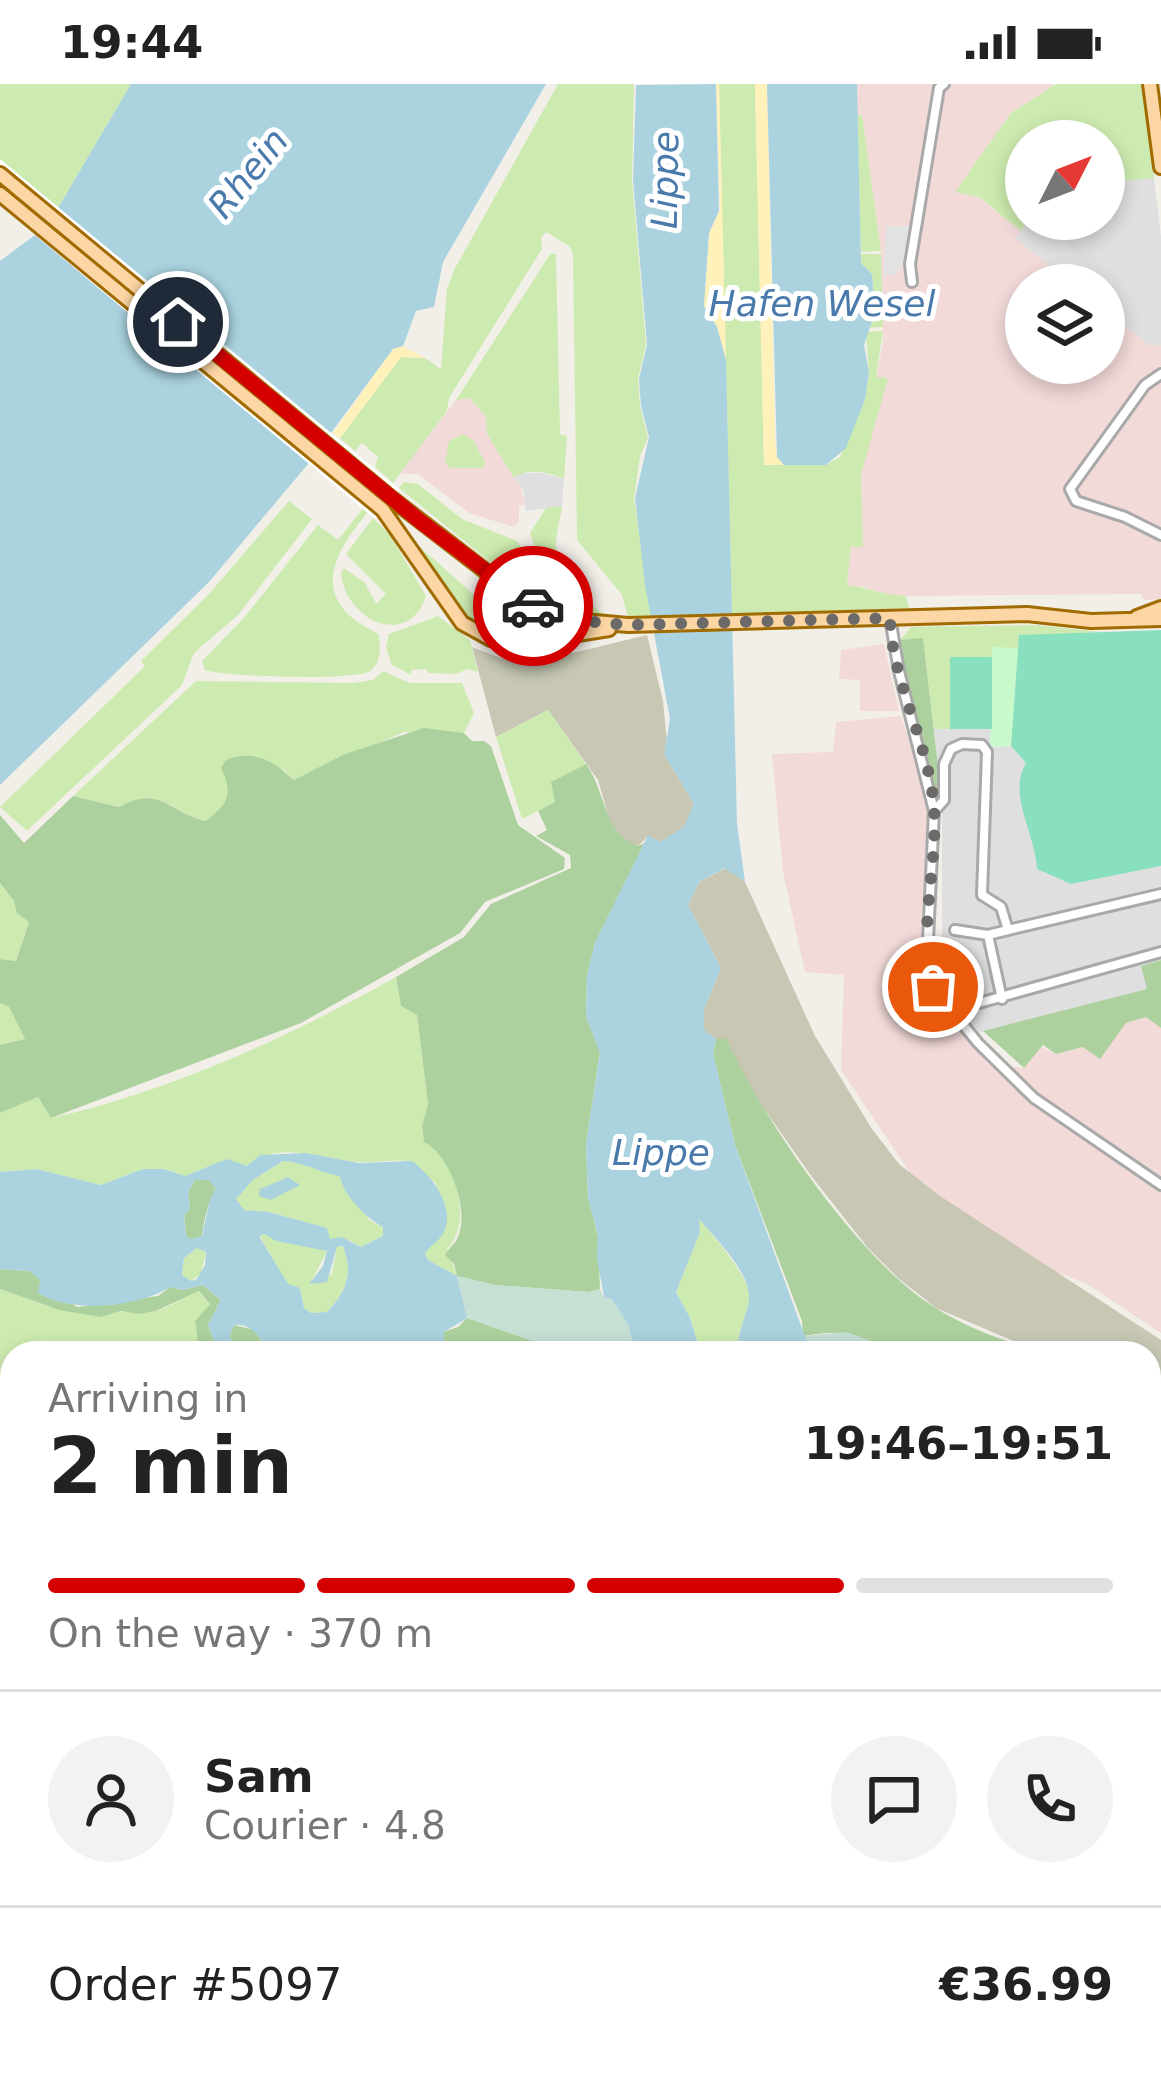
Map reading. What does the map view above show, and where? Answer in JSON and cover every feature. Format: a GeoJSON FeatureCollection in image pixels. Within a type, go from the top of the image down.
{"type":"FeatureCollection","features":[{"type":"Feature","properties":{"kind":"main road"},"geometry":{"type":"LineString","coordinates":[[1150,84],[1161,167]]}},
{"type":"Feature","properties":{"kind":"main road"},"geometry":{"type":"LineString","coordinates":[[0,174],[387,504],[450,610],[479,634],[521,644],[628,625]]}},
{"type":"Feature","properties":{"kind":"main road"},"geometry":{"type":"LineString","coordinates":[[0,194],[387,504],[545,613],[584,623],[628,625],[1027,614],[1091,621],[1161,620]]}},
{"type":"Feature","properties":{"kind":"main road"},"geometry":{"type":"LineString","coordinates":[[1130,620],[1161,608]]}},
{"type":"Feature","properties":{"kind":"street"},"geometry":{"type":"LineString","coordinates":[[912,282],[910,264],[939,88],[944,84]]}},
{"type":"Feature","properties":{"kind":"street"},"geometry":{"type":"LineString","coordinates":[[1161,374],[1145,385],[1070,489],[1076,501],[1161,535]]}},
{"type":"Feature","properties":{"kind":"street"},"geometry":{"type":"LineString","coordinates":[[890,618],[934,811],[928,940],[933,987],[977,1043],[1034,1098],[1161,1185]]}},
{"type":"Feature","properties":{"kind":"street"},"geometry":{"type":"LineString","coordinates":[[934,811],[944,800],[946,755],[957,745],[982,745],[987,752],[982,895],[1001,908],[1008,930]]}},
{"type":"Feature","properties":{"kind":"street"},"geometry":{"type":"LineString","coordinates":[[955,930],[988,935],[1161,894]]}},
{"type":"Feature","properties":{"kind":"street"},"geometry":{"type":"LineString","coordinates":[[988,935],[1002,999]]}},
{"type":"Feature","properties":{"kind":"street"},"geometry":{"type":"LineString","coordinates":[[980,1003],[1161,952]]}},
{"type":"Feature","properties":{"kind":"shaded area"},"geometry":{"type":"Polygon","coordinates":[[[857,84],[1054,84],[1019,120],[1005,120],[1005,134],[956,192],[978,197],[1005,218],[1005,240],[1018,240],[1048,264],[1005,264],[1005,384],[1125,384],[1125,326],[1150,346],[1161,345],[1161,599],[1144,600],[1141,594],[906,596],[847,586],[851,547],[863,546],[861,474],[887,378],[876,378],[883,342],[881,251],[862,116],[857,115],[857,84]]]}},
{"type":"Feature","properties":{"kind":"shaded area"},"geometry":{"type":"Polygon","coordinates":[[[1154,178],[1161,237],[1161,345],[1150,346],[1125,326],[1125,264],[1048,264],[1018,240],[1125,240],[1125,181],[1154,178]]]}},
{"type":"Feature","properties":{"kind":"shaded area"},"geometry":{"type":"Polygon","coordinates":[[[886,226],[909,226],[902,268],[893,275],[884,275],[886,226]]]}},
{"type":"Feature","properties":{"kind":"shaded area"},"geometry":{"type":"Polygon","coordinates":[[[1018,240],[1068,240],[1075,264],[1048,264],[1018,240]]]}},
{"type":"Feature","properties":{"kind":"shaded area"},"geometry":{"type":"Polygon","coordinates":[[[469,398],[486,416],[487,434],[521,488],[525,505],[519,506],[519,522],[514,527],[469,513],[418,474],[402,474],[456,400],[469,398]]]}},
{"type":"Feature","properties":{"kind":"shaded area"},"geometry":{"type":"Polygon","coordinates":[[[519,473],[564,479],[562,506],[526,511],[523,490],[514,478],[519,473]]]}},
{"type":"Feature","properties":{"kind":"shaded area"},"geometry":{"type":"Polygon","coordinates":[[[647,635],[663,701],[664,754],[694,804],[685,827],[660,842],[648,836],[638,846],[626,842],[610,822],[598,780],[548,710],[496,737],[472,647],[506,660],[540,661],[647,635]]]}},
{"type":"Feature","properties":{"kind":"shaded area"},"geometry":{"type":"Polygon","coordinates":[[[884,644],[899,711],[860,711],[860,680],[839,679],[841,650],[884,644]]]}},
{"type":"Feature","properties":{"kind":"shaded area"},"geometry":{"type":"Polygon","coordinates":[[[901,716],[928,801],[919,968],[928,990],[988,1064],[1024,1068],[1040,1046],[1056,1054],[1083,1047],[1146,1017],[1161,1028],[1161,1333],[1087,1284],[1021,1258],[911,1174],[841,1070],[844,975],[805,972],[783,872],[772,754],[833,752],[836,722],[901,716]]]}},
{"type":"Feature","properties":{"kind":"shaded area"},"geometry":{"type":"Polygon","coordinates":[[[934,729],[992,729],[990,747],[1011,746],[1026,763],[1038,869],[1071,884],[1161,866],[1161,960],[1141,966],[1148,989],[979,1032],[948,981],[942,946],[942,800],[934,729]]]}},
{"type":"Feature","properties":{"kind":"shaded area"},"geometry":{"type":"Polygon","coordinates":[[[726,868],[745,882],[815,1036],[899,1164],[1161,1341],[1013,1341],[936,1308],[898,1278],[812,1177],[748,1086],[726,1039],[716,1039],[704,1030],[704,1009],[721,968],[688,905],[699,882],[726,868]]]}},
{"type":"Feature","properties":{"kind":"shaded area"},"geometry":{"type":"Polygon","coordinates":[[[457,1276],[494,1285],[600,1289],[612,1299],[633,1341],[533,1341],[467,1318],[457,1276]]]}},
{"type":"Feature","properties":{"kind":"shaded area"},"geometry":{"type":"Polygon","coordinates":[[[847,1332],[871,1341],[805,1341],[803,1336],[847,1332]]]}},
{"type":"Feature","properties":{"kind":"green space"},"geometry":{"type":"Polygon","coordinates":[[[0,84],[131,84],[58,208],[0,160],[0,84]]]}},
{"type":"Feature","properties":{"kind":"green space"},"geometry":{"type":"Polygon","coordinates":[[[558,84],[634,84],[632,180],[646,344],[638,379],[648,438],[640,456],[634,499],[652,617],[628,618],[622,595],[577,540],[573,254],[569,246],[546,232],[542,249],[449,398],[447,411],[393,483],[375,467],[378,457],[362,443],[355,451],[340,438],[401,357],[425,358],[441,369],[447,289],[454,270],[558,84]]]}},
{"type":"Feature","properties":{"kind":"green space"},"geometry":{"type":"Polygon","coordinates":[[[719,84],[755,84],[764,464],[826,465],[840,457],[865,399],[869,374],[866,332],[883,331],[876,377],[888,378],[861,475],[863,547],[851,547],[847,585],[906,596],[909,608],[732,614],[719,84]]]}},
{"type":"Feature","properties":{"kind":"green space"},"geometry":{"type":"Polygon","coordinates":[[[1056,84],[1143,84],[1154,178],[1125,181],[1125,120],[1006,120],[1056,84]]]}},
{"type":"Feature","properties":{"kind":"green space"},"geometry":{"type":"Polygon","coordinates":[[[857,115],[862,115],[881,251],[861,252],[857,115]]]}},
{"type":"Feature","properties":{"kind":"green space"},"geometry":{"type":"Polygon","coordinates":[[[1005,121],[1005,218],[979,197],[955,192],[1005,121]]]}},
{"type":"Feature","properties":{"kind":"green space"},"geometry":{"type":"Polygon","coordinates":[[[551,253],[556,255],[560,434],[567,436],[564,479],[532,472],[514,478],[487,434],[486,416],[469,398],[456,400],[551,253]]]}},
{"type":"Feature","properties":{"kind":"green space"},"geometry":{"type":"Polygon","coordinates":[[[861,254],[881,254],[883,327],[867,328],[875,313],[872,274],[861,263],[861,254]]]}},
{"type":"Feature","properties":{"kind":"green space"},"geometry":{"type":"Polygon","coordinates":[[[463,434],[473,440],[485,462],[483,468],[450,468],[445,463],[449,441],[463,434]]]}},
{"type":"Feature","properties":{"kind":"green space"},"geometry":{"type":"Polygon","coordinates":[[[404,482],[418,484],[462,519],[517,541],[551,593],[550,600],[520,586],[399,488],[404,482]]]}},
{"type":"Feature","properties":{"kind":"green space"},"geometry":{"type":"Polygon","coordinates":[[[289,501],[312,519],[238,615],[194,653],[182,685],[27,831],[0,807],[145,666],[141,661],[209,594],[289,501]]]}},
{"type":"Feature","properties":{"kind":"green space"},"geometry":{"type":"Polygon","coordinates":[[[562,506],[556,545],[562,569],[584,598],[610,618],[568,598],[535,548],[530,533],[546,508],[562,506]]]}},
{"type":"Feature","properties":{"kind":"green space"},"geometry":{"type":"Polygon","coordinates":[[[363,508],[368,512],[341,551],[333,580],[342,607],[379,635],[374,667],[360,674],[317,677],[205,670],[202,661],[243,619],[318,525],[338,540],[363,508]]]}},
{"type":"Feature","properties":{"kind":"green space"},"geometry":{"type":"Polygon","coordinates":[[[373,518],[390,535],[426,596],[418,612],[393,625],[379,623],[354,605],[341,573],[344,568],[365,583],[376,604],[386,594],[346,554],[373,518]]]}},
{"type":"Feature","properties":{"kind":"green space"},"geometry":{"type":"Polygon","coordinates":[[[399,528],[522,638],[499,634],[463,615],[399,528]]]}},
{"type":"Feature","properties":{"kind":"green space"},"geometry":{"type":"Polygon","coordinates":[[[438,616],[470,640],[478,672],[429,673],[425,669],[411,670],[411,675],[392,665],[386,648],[389,634],[438,616]]]}},
{"type":"Feature","properties":{"kind":"green space"},"geometry":{"type":"Polygon","coordinates":[[[1036,625],[1101,632],[1019,636],[1015,687],[992,687],[950,657],[950,729],[934,729],[923,639],[900,640],[911,627],[1036,625]]]}},
{"type":"Feature","properties":{"kind":"green space"},"geometry":{"type":"Polygon","coordinates":[[[1161,630],[1161,866],[1071,884],[1037,869],[1021,801],[1026,763],[1011,746],[1019,635],[1161,630]]]}},
{"type":"Feature","properties":{"kind":"green space"},"geometry":{"type":"Polygon","coordinates":[[[923,638],[942,800],[936,802],[901,659],[900,640],[923,638]]]}},
{"type":"Feature","properties":{"kind":"green space"},"geometry":{"type":"Polygon","coordinates":[[[992,647],[1018,648],[1011,746],[990,747],[992,647]]]}},
{"type":"Feature","properties":{"kind":"green space"},"geometry":{"type":"Polygon","coordinates":[[[950,657],[992,657],[992,729],[950,729],[950,657]]]}},
{"type":"Feature","properties":{"kind":"green space"},"geometry":{"type":"Polygon","coordinates":[[[383,671],[410,683],[462,683],[474,713],[464,733],[404,732],[294,780],[283,769],[230,788],[227,803],[206,821],[155,799],[120,807],[73,796],[196,681],[354,683],[373,680],[383,671]]]}},
{"type":"Feature","properties":{"kind":"green space"},"geometry":{"type":"Polygon","coordinates":[[[548,710],[586,764],[553,781],[555,802],[522,819],[496,737],[548,710]]]}},
{"type":"Feature","properties":{"kind":"green space"},"geometry":{"type":"Polygon","coordinates":[[[424,728],[464,733],[472,741],[491,746],[518,825],[565,858],[564,869],[485,902],[460,933],[301,1023],[51,1118],[38,1097],[0,1113],[0,1045],[25,1039],[9,1007],[0,1003],[0,959],[16,961],[29,922],[17,913],[0,883],[0,815],[24,843],[73,796],[119,807],[155,799],[206,821],[227,798],[221,768],[226,760],[263,759],[294,780],[345,754],[424,728]]]}},
{"type":"Feature","properties":{"kind":"green space"},"geometry":{"type":"Polygon","coordinates":[[[586,764],[618,832],[638,846],[645,843],[595,943],[587,976],[586,1016],[600,1052],[586,1144],[600,1289],[494,1285],[457,1276],[445,1255],[461,1228],[460,1200],[450,1171],[424,1142],[422,1126],[428,1104],[417,1015],[401,1006],[396,977],[464,937],[491,904],[571,868],[570,855],[536,836],[547,830],[538,811],[555,802],[551,782],[586,764]]]}},
{"type":"Feature","properties":{"kind":"green space"},"geometry":{"type":"Polygon","coordinates":[[[0,883],[29,921],[16,961],[0,959],[0,883]]]}},
{"type":"Feature","properties":{"kind":"green space"},"geometry":{"type":"Polygon","coordinates":[[[1161,960],[1161,1028],[1146,1017],[1126,1023],[1100,1059],[1083,1047],[1056,1054],[1043,1045],[1024,1068],[983,1031],[1147,989],[1141,966],[1161,960]]]}},
{"type":"Feature","properties":{"kind":"green space"},"geometry":{"type":"Polygon","coordinates":[[[396,977],[401,1006],[417,1015],[428,1104],[424,1142],[445,1162],[458,1192],[459,1223],[447,1249],[457,1276],[428,1260],[425,1252],[445,1210],[435,1183],[411,1161],[361,1162],[274,1153],[247,1166],[226,1160],[185,1176],[143,1169],[101,1185],[36,1169],[0,1172],[0,1113],[38,1097],[51,1118],[141,1093],[271,1041],[396,977]]]}},
{"type":"Feature","properties":{"kind":"green space"},"geometry":{"type":"Polygon","coordinates":[[[0,1003],[9,1007],[25,1039],[0,1045],[0,1003]]]}},
{"type":"Feature","properties":{"kind":"green space"},"geometry":{"type":"Polygon","coordinates":[[[726,1038],[761,1104],[809,1176],[890,1272],[931,1305],[1009,1341],[803,1336],[802,1321],[735,1145],[713,1054],[716,1039],[726,1038]]]}},
{"type":"Feature","properties":{"kind":"green space"},"geometry":{"type":"Polygon","coordinates":[[[283,1161],[340,1176],[369,1220],[383,1227],[383,1236],[361,1247],[349,1240],[329,1239],[327,1228],[244,1210],[235,1199],[253,1180],[283,1161]]]}},
{"type":"Feature","properties":{"kind":"green space"},"geometry":{"type":"Polygon","coordinates":[[[209,1179],[216,1189],[202,1236],[192,1240],[186,1236],[184,1214],[190,1209],[188,1192],[195,1180],[209,1179]]]}},
{"type":"Feature","properties":{"kind":"green space"},"geometry":{"type":"Polygon","coordinates":[[[698,1217],[748,1289],[749,1304],[739,1341],[697,1341],[676,1292],[700,1232],[698,1217]]]}},
{"type":"Feature","properties":{"kind":"green space"},"geometry":{"type":"Polygon","coordinates":[[[259,1235],[327,1251],[310,1284],[332,1274],[337,1247],[343,1246],[346,1281],[327,1312],[311,1313],[304,1308],[300,1288],[288,1285],[259,1235]]]}},
{"type":"Feature","properties":{"kind":"green space"},"geometry":{"type":"Polygon","coordinates":[[[197,1248],[206,1252],[201,1274],[191,1281],[182,1275],[184,1258],[197,1248]]]}},
{"type":"Feature","properties":{"kind":"green space"},"geometry":{"type":"Polygon","coordinates":[[[0,1269],[30,1271],[77,1307],[158,1296],[170,1287],[183,1290],[203,1285],[221,1300],[208,1325],[214,1341],[198,1341],[195,1321],[210,1304],[199,1291],[156,1311],[121,1311],[101,1317],[59,1310],[0,1289],[0,1269]]]}},
{"type":"Feature","properties":{"kind":"green space"},"geometry":{"type":"Polygon","coordinates":[[[0,1289],[88,1314],[151,1312],[198,1291],[210,1304],[195,1322],[197,1341],[0,1341],[0,1289]]]}},
{"type":"Feature","properties":{"kind":"green space"},"geometry":{"type":"Polygon","coordinates":[[[467,1318],[533,1341],[444,1341],[443,1332],[467,1318]]]}},
{"type":"Feature","properties":{"kind":"green space"},"geometry":{"type":"Polygon","coordinates":[[[234,1325],[255,1330],[261,1341],[233,1341],[229,1337],[234,1325]]]}},
{"type":"Feature","properties":{"kind":"sand"},"geometry":{"type":"Polygon","coordinates":[[[716,84],[726,360],[717,327],[704,306],[709,233],[720,210],[716,84]]]}},
{"type":"Feature","properties":{"kind":"sand"},"geometry":{"type":"Polygon","coordinates":[[[755,84],[767,84],[775,442],[777,457],[784,465],[764,465],[755,84]]]}},
{"type":"Feature","properties":{"kind":"sand"},"geometry":{"type":"Polygon","coordinates":[[[403,346],[425,358],[401,357],[340,438],[333,433],[393,349],[403,346]]]}},
{"type":"Feature","properties":{"kind":"water","name":"Rhein"},"geometry":{"type":"Polygon","coordinates":[[[131,84],[546,84],[443,262],[434,307],[416,311],[403,346],[393,349],[308,464],[209,582],[0,785],[0,261],[35,235],[58,208],[131,84]]]}},
{"type":"Feature","properties":{"kind":"water","name":"Lippe"},"geometry":{"type":"Polygon","coordinates":[[[716,84],[719,211],[709,233],[704,306],[717,327],[726,360],[737,824],[745,882],[725,868],[699,882],[688,905],[721,968],[704,1009],[704,1030],[716,1039],[713,1054],[735,1145],[807,1341],[739,1341],[749,1301],[747,1285],[729,1254],[699,1219],[700,1232],[676,1292],[697,1341],[633,1341],[612,1299],[604,1297],[598,1236],[588,1197],[586,1144],[600,1053],[586,1016],[587,976],[595,943],[648,835],[660,842],[684,827],[694,804],[664,754],[670,719],[645,585],[635,498],[649,437],[639,379],[647,344],[633,180],[636,85],[716,84]]]}},
{"type":"Feature","properties":{"kind":"water","name":"Hafen Wesel"},"geometry":{"type":"Polygon","coordinates":[[[767,84],[857,84],[861,263],[872,274],[875,313],[864,345],[869,373],[865,399],[846,448],[826,465],[784,465],[777,457],[767,84]]]}},
{"type":"Feature","properties":{"kind":"water"},"geometry":{"type":"Polygon","coordinates":[[[306,1153],[359,1163],[411,1161],[427,1175],[446,1206],[445,1229],[425,1253],[428,1260],[457,1276],[467,1318],[444,1332],[444,1341],[261,1341],[251,1329],[234,1325],[229,1337],[234,1341],[214,1341],[208,1325],[221,1300],[203,1285],[183,1290],[170,1287],[124,1303],[87,1306],[38,1293],[40,1280],[30,1271],[0,1269],[0,1172],[36,1169],[101,1185],[143,1169],[185,1176],[227,1159],[247,1166],[260,1155],[306,1153]],[[283,1161],[253,1180],[236,1199],[244,1210],[327,1228],[330,1239],[342,1237],[361,1247],[383,1236],[383,1227],[356,1205],[340,1176],[283,1161]],[[195,1180],[188,1192],[190,1209],[184,1215],[186,1236],[192,1239],[202,1236],[216,1189],[209,1180],[195,1180]],[[259,1236],[288,1284],[300,1288],[304,1308],[311,1313],[327,1312],[346,1282],[343,1246],[337,1247],[327,1282],[309,1284],[323,1266],[327,1251],[276,1241],[259,1236]],[[197,1248],[184,1258],[182,1275],[191,1281],[205,1265],[206,1252],[197,1248]]]}},
{"type":"Feature","properties":{"kind":"water"},"geometry":{"type":"Polygon","coordinates":[[[288,1177],[300,1185],[271,1200],[259,1196],[260,1189],[288,1177]]]}},
{"type":"Feature","properties":{"kind":"pier"},"geometry":{"type":"Polygon","coordinates":[[[0,159],[400,490],[375,519],[0,206],[0,159]]]}},
{"type":"Feature","properties":{"kind":"way so far"},"geometry":{"type":"LineString","coordinates":[[533,606],[562,619],[628,625],[890,618],[899,671],[931,785],[928,940],[933,987]]}},
{"type":"Feature","properties":{"kind":"route"},"geometry":{"type":"LineString","coordinates":[[178,322],[421,522],[533,606]]}}]}
